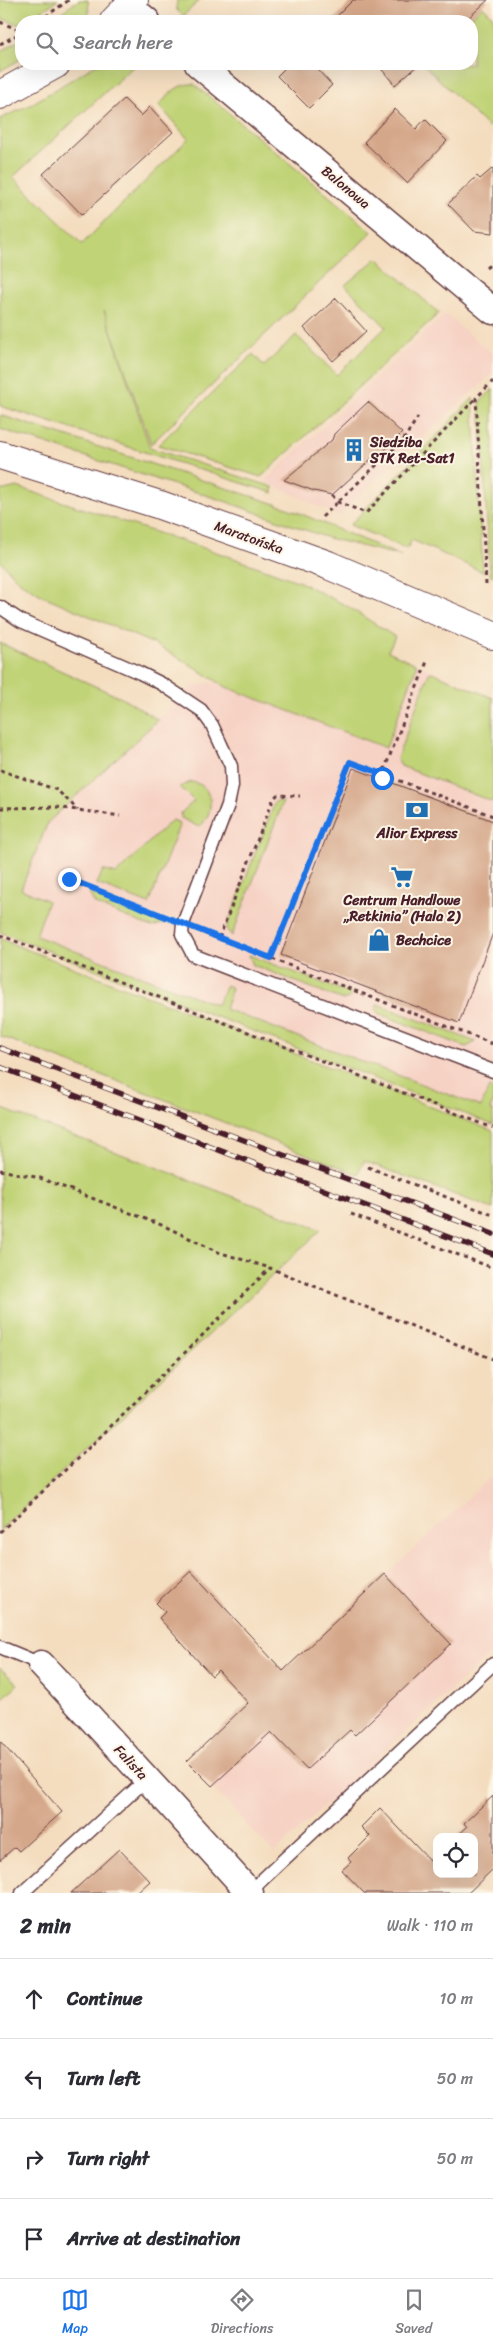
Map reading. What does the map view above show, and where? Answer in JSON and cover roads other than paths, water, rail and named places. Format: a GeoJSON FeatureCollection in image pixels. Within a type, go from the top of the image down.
{"type":"FeatureCollection","features":[{"type":"Feature","properties":{"kind":"main road"},"geometry":{"type":"LineString","coordinates":[[0,95],[45,70]]}},
{"type":"Feature","properties":{"kind":"main road","name":"Maratońska"},"geometry":{"type":"LineString","coordinates":[[0,455],[160,505],[328,565],[493,635]]}},
{"type":"Feature","properties":{"kind":"street","name":"Balonowa"},"geometry":{"type":"LineString","coordinates":[[205,70],[493,311]]}},
{"type":"Feature","properties":{"kind":"street","name":"Falista"},"geometry":{"type":"LineString","coordinates":[[41,1664],[249,1892]]}},
{"type":"Feature","properties":{"kind":"lane"},"geometry":{"type":"LineString","coordinates":[[0,469],[34,466]]}},
{"type":"Feature","properties":{"kind":"lane"},"geometry":{"type":"LineString","coordinates":[[0,607],[21,621],[162,684],[201,710],[212,725],[231,766],[232,786],[228,805],[183,924],[182,934],[193,955],[493,1071]]}},
{"type":"Feature","properties":{"kind":"lane","name":"Falista"},"geometry":{"type":"LineString","coordinates":[[0,1647],[41,1664]]}},
{"type":"Feature","properties":{"kind":"lane"},"geometry":{"type":"LineString","coordinates":[[249,1892],[493,1664]]}},
{"type":"Feature","properties":{"kind":"lane"},"geometry":{"type":"LineString","coordinates":[[22,1893],[147,1779]]}},
{"type":"Feature","properties":{"kind":"railway"},"geometry":{"type":"LineString","coordinates":[[0,1048],[493,1234]]}},
{"type":"Feature","properties":{"kind":"railway"},"geometry":{"type":"LineString","coordinates":[[0,1067],[493,1254]]}},
{"type":"Feature","properties":{"kind":"place","name":"Siedziba STK Ret-Sat1"},"geometry":{"type":"Point","coordinates":[354,450]}},
{"type":"Feature","properties":{"kind":"place","name":"Alior Express"},"geometry":{"type":"Point","coordinates":[417,810]}},
{"type":"Feature","properties":{"kind":"place","name":"Centrum Handlowe „Retkinia” (Hala 2)"},"geometry":{"type":"Point","coordinates":[402,877]}},
{"type":"Feature","properties":{"kind":"place","name":"Bechcice"},"geometry":{"type":"Point","coordinates":[379,940]}}]}
